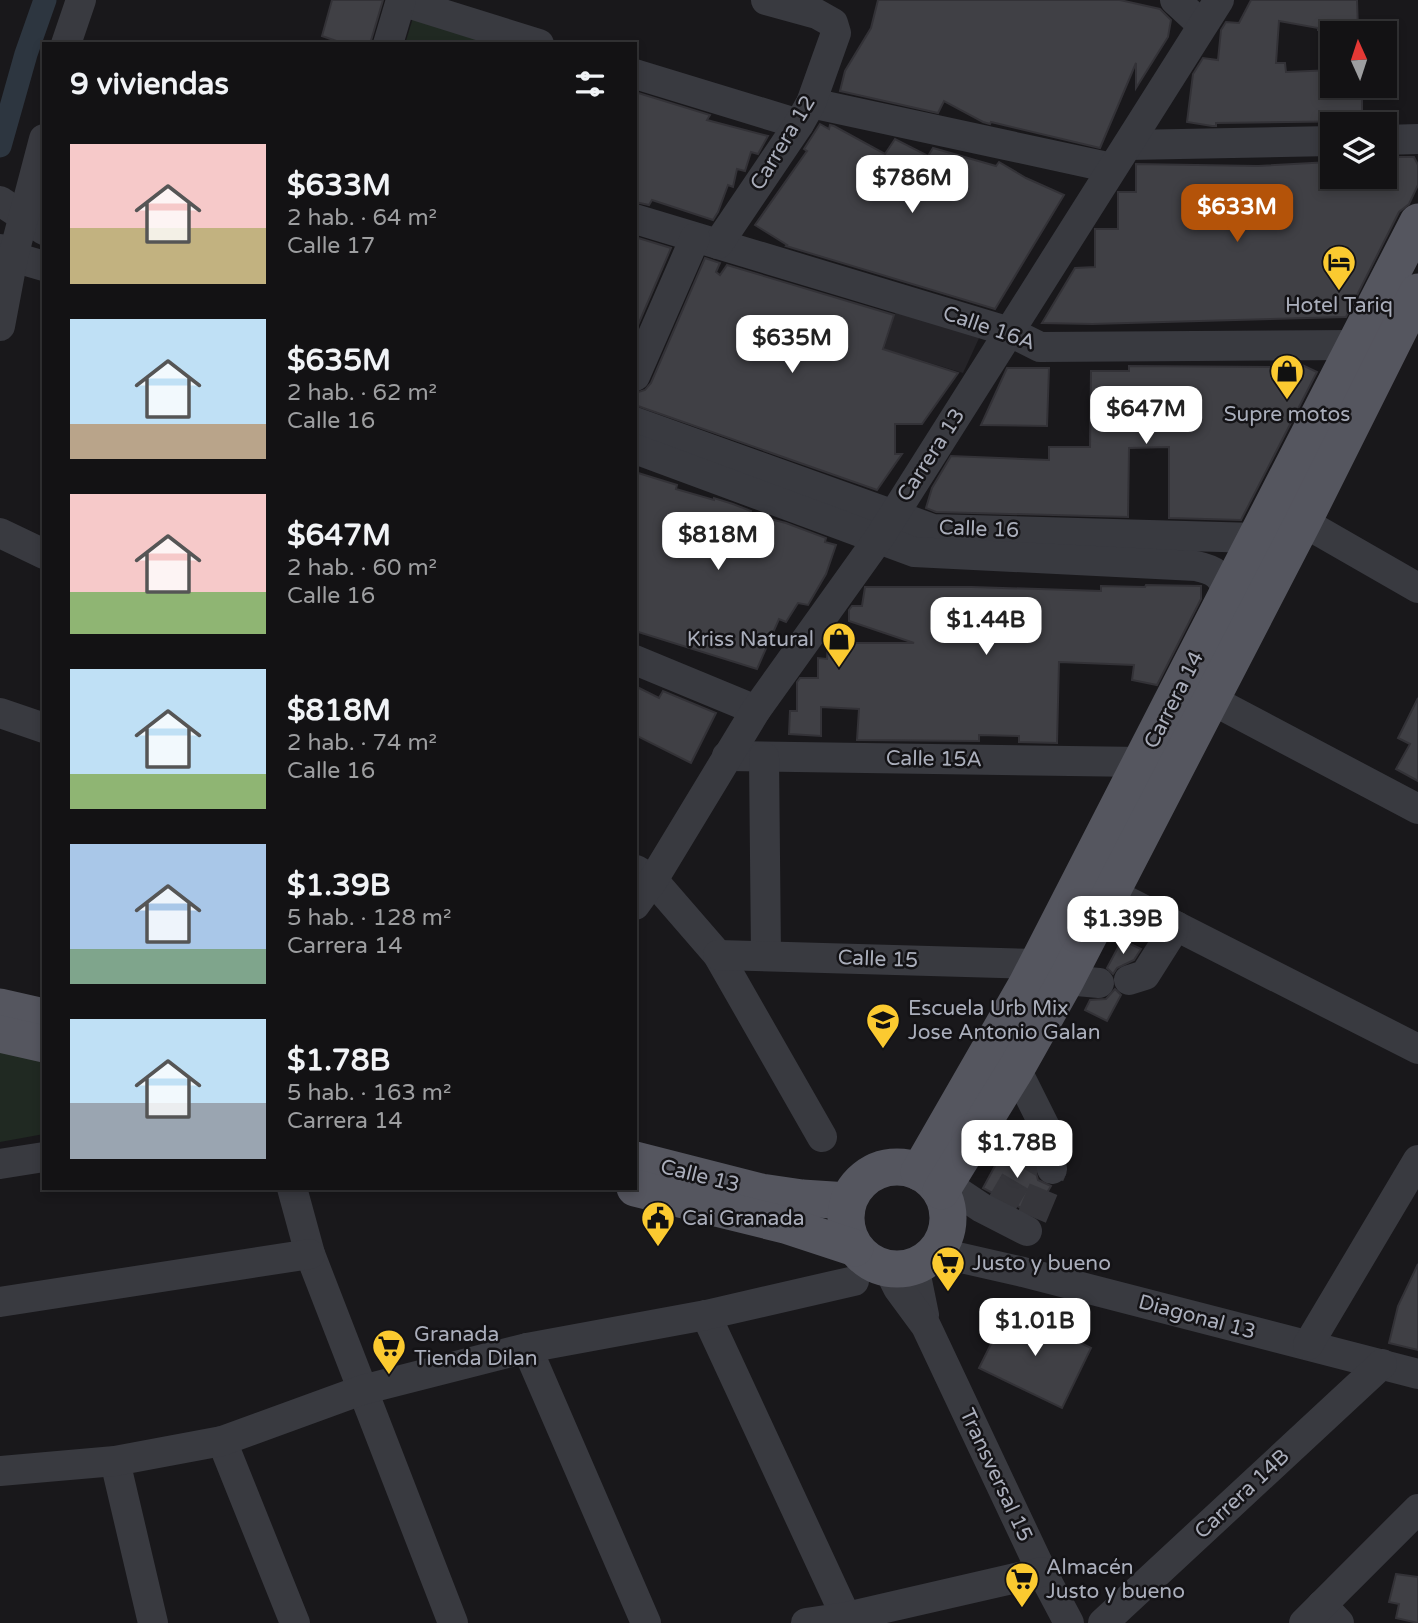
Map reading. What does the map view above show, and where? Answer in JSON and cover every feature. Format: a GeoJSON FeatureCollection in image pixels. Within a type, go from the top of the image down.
{"type":"FeatureCollection","features":[{"type":"Feature","properties":{"kind":"main road","name":"Carrera 14"},"geometry":{"type":"LineString","coordinates":[[935,1182],[967,1092],[1067,976],[1142,761],[1418,222]]}},
{"type":"Feature","properties":{"kind":"main road","name":"Carrera 14"},"geometry":{"type":"LineString","coordinates":[[935,1182],[1016,1069],[1067,976],[1303,522],[1409,333],[1418,292]]}},
{"type":"Feature","properties":{"kind":"main road"},"geometry":{"type":"LineString","coordinates":[[0,1007],[42,1017]]}},
{"type":"Feature","properties":{"kind":"main road"},"geometry":{"type":"LineString","coordinates":[[0,1034],[42,1044]]}},
{"type":"Feature","properties":{"kind":"main road","name":"Calle 13"},"geometry":{"type":"LineString","coordinates":[[637,1161],[761,1192],[848,1201]]}},
{"type":"Feature","properties":{"kind":"main road"},"geometry":{"type":"LineString","coordinates":[[892,1167],[906,1167],[935,1182],[948,1206],[948,1223],[944,1238],[912,1262],[855,1264],[845,1220],[848,1201],[856,1187],[878,1170],[892,1167]]}},
{"type":"Feature","properties":{"kind":"main road","name":"Calle 13"},"geometry":{"type":"LineString","coordinates":[[637,1188],[785,1225],[855,1264]]}},
{"type":"Feature","properties":{"kind":"street"},"geometry":{"type":"LineString","coordinates":[[70,42],[81,0]]}},
{"type":"Feature","properties":{"kind":"street"},"geometry":{"type":"LineString","coordinates":[[389,42],[401,0],[533,42]]}},
{"type":"Feature","properties":{"kind":"street","name":"Carrera 12"},"geometry":{"type":"LineString","coordinates":[[637,372],[707,241],[805,114],[836,33],[833,23],[817,14],[766,0]]}},
{"type":"Feature","properties":{"kind":"street"},"geometry":{"type":"LineString","coordinates":[[1175,0],[1202,25]]}},
{"type":"Feature","properties":{"kind":"street","name":"Carrera 13"},"geometry":{"type":"LineString","coordinates":[[637,898],[644,875],[885,527],[1219,0]]}},
{"type":"Feature","properties":{"kind":"street"},"geometry":{"type":"LineString","coordinates":[[637,74],[805,114],[1120,157],[1320,142]]}},
{"type":"Feature","properties":{"kind":"street"},"geometry":{"type":"LineString","coordinates":[[1397,140],[1418,139]]}},
{"type":"Feature","properties":{"kind":"street"},"geometry":{"type":"LineString","coordinates":[[0,326],[7,253],[34,224],[42,156]]}},
{"type":"Feature","properties":{"kind":"street"},"geometry":{"type":"LineString","coordinates":[[0,201],[34,224]]}},
{"type":"Feature","properties":{"kind":"street","name":"Calle 16A"},"geometry":{"type":"LineString","coordinates":[[637,220],[1010,332],[1040,347],[1356,345]]}},
{"type":"Feature","properties":{"kind":"street"},"geometry":{"type":"LineString","coordinates":[[7,253],[42,265]]}},
{"type":"Feature","properties":{"kind":"street","name":"Calle 16"},"geometry":{"type":"LineString","coordinates":[[637,423],[885,527],[914,552],[1196,566],[1212,569],[1224,579],[1228,594]]}},
{"type":"Feature","properties":{"kind":"street","name":"Calle 16"},"geometry":{"type":"LineString","coordinates":[[637,450],[885,527],[1257,538]]}},
{"type":"Feature","properties":{"kind":"street"},"geometry":{"type":"LineString","coordinates":[[1303,522],[1418,588]]}},
{"type":"Feature","properties":{"kind":"street"},"geometry":{"type":"LineString","coordinates":[[0,533],[42,553]]}},
{"type":"Feature","properties":{"kind":"street"},"geometry":{"type":"LineString","coordinates":[[637,661],[756,710]]}},
{"type":"Feature","properties":{"kind":"street"},"geometry":{"type":"LineString","coordinates":[[1210,699],[1418,809]]}},
{"type":"Feature","properties":{"kind":"street"},"geometry":{"type":"LineString","coordinates":[[0,713],[42,721]]}},
{"type":"Feature","properties":{"kind":"street","name":"Calle 15A"},"geometry":{"type":"LineString","coordinates":[[727,756],[1142,761]]}},
{"type":"Feature","properties":{"kind":"street"},"geometry":{"type":"LineString","coordinates":[[764,757],[766,956]]}},
{"type":"Feature","properties":{"kind":"street"},"geometry":{"type":"LineString","coordinates":[[644,875],[718,955],[822,1137]]}},
{"type":"Feature","properties":{"kind":"street"},"geometry":{"type":"LineString","coordinates":[[1111,893],[1418,1049]]}},
{"type":"Feature","properties":{"kind":"street"},"geometry":{"type":"LineString","coordinates":[[1129,980],[1145,975],[1176,926]]}},
{"type":"Feature","properties":{"kind":"street","name":"Calle 15"},"geometry":{"type":"LineString","coordinates":[[718,955],[1067,976]]}},
{"type":"Feature","properties":{"kind":"street"},"geometry":{"type":"LineString","coordinates":[[1016,1069],[1045,1127],[1041,1162]]}},
{"type":"Feature","properties":{"kind":"street"},"geometry":{"type":"LineString","coordinates":[[0,1164],[42,1157]]}},
{"type":"Feature","properties":{"kind":"street"},"geometry":{"type":"LineString","coordinates":[[1308,1345],[1418,1160]]}},
{"type":"Feature","properties":{"kind":"street"},"geometry":{"type":"LineString","coordinates":[[935,1182],[1030,1224],[1023,1272]]}},
{"type":"Feature","properties":{"kind":"street"},"geometry":{"type":"LineString","coordinates":[[293,1190],[310,1254],[453,1623]]}},
{"type":"Feature","properties":{"kind":"street"},"geometry":{"type":"LineString","coordinates":[[0,1302],[310,1254]]}},
{"type":"Feature","properties":{"kind":"street","name":"Diagonal 13"},"geometry":{"type":"LineString","coordinates":[[912,1262],[1023,1272],[1418,1374]]}},
{"type":"Feature","properties":{"kind":"street","name":"Transversal 15"},"geometry":{"type":"LineString","coordinates":[[912,1262],[898,1288],[926,1326],[1042,1572],[1069,1623]]}},
{"type":"Feature","properties":{"kind":"street"},"geometry":{"type":"LineString","coordinates":[[0,1471],[114,1461],[222,1441],[362,1390],[527,1348],[706,1315],[855,1264]]}},
{"type":"Feature","properties":{"kind":"street"},"geometry":{"type":"LineString","coordinates":[[706,1315],[846,1617]]}},
{"type":"Feature","properties":{"kind":"street"},"geometry":{"type":"LineString","coordinates":[[527,1348],[646,1623]]}},
{"type":"Feature","properties":{"kind":"street","name":"Carrera 14B"},"geometry":{"type":"LineString","coordinates":[[1103,1623],[1381,1364]]}},
{"type":"Feature","properties":{"kind":"street"},"geometry":{"type":"LineString","coordinates":[[222,1441],[295,1623]]}},
{"type":"Feature","properties":{"kind":"street"},"geometry":{"type":"LineString","coordinates":[[114,1461],[153,1623]]}},
{"type":"Feature","properties":{"kind":"street"},"geometry":{"type":"LineString","coordinates":[[1322,1617],[1418,1509]]}},
{"type":"Feature","properties":{"kind":"street"},"geometry":{"type":"LineString","coordinates":[[806,1623],[846,1617],[1042,1572]]}},
{"type":"Feature","properties":{"kind":"shaded area"},"geometry":{"type":"Polygon","coordinates":[[[416,8],[486,29],[483,42],[406,42],[416,8]]]}},
{"type":"Feature","properties":{"kind":"shaded area"},"geometry":{"type":"Polygon","coordinates":[[[896,310],[980,336],[963,373],[884,349],[896,310]]]}},
{"type":"Feature","properties":{"kind":"shaded area"},"geometry":{"type":"Polygon","coordinates":[[[0,1038],[42,1049],[42,1134],[0,1142],[0,1038]]]}},
{"type":"Feature","properties":{"kind":"building"},"geometry":{"type":"Polygon","coordinates":[[[332,0],[383,0],[371,42],[339,42],[322,36],[332,0]]]}},
{"type":"Feature","properties":{"kind":"building"},"geometry":{"type":"Polygon","coordinates":[[[878,0],[1120,0],[1160,9],[1171,20],[1168,37],[1136,88],[1136,63],[1100,148],[983,122],[944,101],[938,113],[840,91],[845,71],[871,28],[878,0]]]}},
{"type":"Feature","properties":{"kind":"building"},"geometry":{"type":"Polygon","coordinates":[[[1251,0],[1357,0],[1358,21],[1320,21],[1318,30],[1279,21],[1276,63],[1285,63],[1286,72],[1320,71],[1320,98],[1362,98],[1362,112],[1320,112],[1320,122],[1216,123],[1216,126],[1187,122],[1193,74],[1203,58],[1218,60],[1221,30],[1226,22],[1239,23],[1251,0]]]}},
{"type":"Feature","properties":{"kind":"building"},"geometry":{"type":"Polygon","coordinates":[[[637,93],[710,115],[707,120],[768,136],[758,154],[751,152],[745,171],[737,169],[733,187],[728,185],[713,220],[652,200],[649,205],[637,202],[637,93]]]}},
{"type":"Feature","properties":{"kind":"building"},"geometry":{"type":"Polygon","coordinates":[[[820,124],[829,129],[830,125],[834,126],[885,154],[895,139],[928,156],[933,148],[996,166],[999,162],[1064,195],[995,309],[786,246],[755,225],[807,151],[804,149],[820,124]]]}},
{"type":"Feature","properties":{"kind":"building"},"geometry":{"type":"Polygon","coordinates":[[[1397,157],[1414,157],[1418,165],[1418,185],[1409,204],[1399,212],[1346,317],[1042,323],[1075,268],[1095,267],[1095,229],[1118,229],[1118,192],[1136,192],[1136,164],[1258,166],[1320,163],[1320,189],[1397,189],[1397,157]]]}},
{"type":"Feature","properties":{"kind":"building"},"geometry":{"type":"Polygon","coordinates":[[[637,238],[671,248],[637,327],[637,238]]]}},
{"type":"Feature","properties":{"kind":"building"},"geometry":{"type":"Polygon","coordinates":[[[705,258],[720,263],[716,272],[720,275],[727,265],[894,315],[883,349],[958,373],[922,424],[895,424],[895,454],[902,454],[877,490],[637,406],[637,392],[645,390],[651,383],[705,258]]]}},
{"type":"Feature","properties":{"kind":"building"},"geometry":{"type":"Polygon","coordinates":[[[1298,363],[1317,372],[1241,520],[1169,518],[1169,447],[1129,448],[1128,517],[936,512],[926,508],[932,488],[951,456],[1049,460],[1049,447],[1090,447],[1091,371],[1129,371],[1129,366],[1279,367],[1298,363]]]}},
{"type":"Feature","properties":{"kind":"building"},"geometry":{"type":"Polygon","coordinates":[[[1007,368],[1049,368],[1047,426],[981,425],[1007,368]]]}},
{"type":"Feature","properties":{"kind":"building"},"geometry":{"type":"Polygon","coordinates":[[[637,473],[677,485],[676,489],[714,498],[751,511],[750,514],[786,523],[826,538],[825,542],[836,545],[826,574],[808,605],[798,603],[786,622],[779,619],[757,669],[637,632],[637,473]]]}},
{"type":"Feature","properties":{"kind":"building"},"geometry":{"type":"Polygon","coordinates":[[[1101,586],[1201,586],[1201,599],[1157,685],[1132,680],[1134,665],[1059,662],[1057,743],[1019,742],[1019,736],[979,735],[979,741],[857,740],[859,709],[821,707],[821,736],[789,734],[790,711],[797,711],[797,682],[800,678],[818,678],[818,658],[827,659],[828,643],[914,643],[849,621],[849,610],[852,606],[862,606],[865,587],[1101,591],[1101,586]]]}},
{"type":"Feature","properties":{"kind":"building"},"geometry":{"type":"Polygon","coordinates":[[[637,687],[659,698],[663,691],[716,713],[691,763],[637,736],[637,687]]]}},
{"type":"Feature","properties":{"kind":"building"},"geometry":{"type":"Polygon","coordinates":[[[1418,698],[1418,781],[1396,769],[1410,744],[1398,738],[1418,698]]]}},
{"type":"Feature","properties":{"kind":"building"},"geometry":{"type":"Polygon","coordinates":[[[1122,940],[1141,949],[1134,960],[1117,968],[1113,974],[1107,968],[1122,940]]]}},
{"type":"Feature","properties":{"kind":"building"},"geometry":{"type":"Polygon","coordinates":[[[1115,989],[1121,995],[1107,1021],[1085,1010],[1090,1000],[1106,999],[1115,989]]]}},
{"type":"Feature","properties":{"kind":"building"},"geometry":{"type":"Polygon","coordinates":[[[1008,1142],[1032,1157],[1038,1180],[1051,1186],[1034,1215],[983,1188],[1008,1142]]]}},
{"type":"Feature","properties":{"kind":"building"},"geometry":{"type":"Polygon","coordinates":[[[1418,1264],[1418,1350],[1389,1343],[1398,1306],[1418,1264]]]}},
{"type":"Feature","properties":{"kind":"building"},"geometry":{"type":"Polygon","coordinates":[[[1009,1308],[1091,1348],[1062,1408],[979,1368],[1009,1308]]]}},
{"type":"Feature","properties":{"kind":"building"},"geometry":{"type":"Polygon","coordinates":[[[1396,1574],[1418,1577],[1418,1623],[1396,1618],[1399,1604],[1389,1602],[1396,1574]]]}},
{"type":"Feature","properties":{"kind":"waterway"},"geometry":{"type":"LineString","coordinates":[[0,146],[26,54],[45,0]]}},
{"type":"Feature","properties":{"kind":"tunnel"},"geometry":{"type":"LineString","coordinates":[[1000,1207],[1030,1156]]}},
{"type":"Feature","properties":{"kind":"tunnel"},"geometry":{"type":"LineString","coordinates":[[1032,1217],[1052,1169]]}},
{"type":"Feature","properties":{"kind":"place","name":"Hotel Tariq"},"geometry":{"type":"Point","coordinates":[1339,292]}},
{"type":"Feature","properties":{"kind":"place","name":"Supre motos"},"geometry":{"type":"Point","coordinates":[1287,401]}},
{"type":"Feature","properties":{"kind":"place","name":"Kriss Natural"},"geometry":{"type":"Point","coordinates":[839,669]}},
{"type":"Feature","properties":{"kind":"place","name":"Escuela Urb Mix Jose Antonio Galan"},"geometry":{"type":"Point","coordinates":[883,1050]}},
{"type":"Feature","properties":{"kind":"place","name":"Cai Granada"},"geometry":{"type":"Point","coordinates":[658,1248]}},
{"type":"Feature","properties":{"kind":"place","name":"Justo y bueno"},"geometry":{"type":"Point","coordinates":[948,1293]}},
{"type":"Feature","properties":{"kind":"place","name":"Granada Tienda Dilan"},"geometry":{"type":"Point","coordinates":[389,1376]}},
{"type":"Feature","properties":{"kind":"place","name":"Almacén Justo y bueno"},"geometry":{"type":"Point","coordinates":[1022,1609]}}]}
